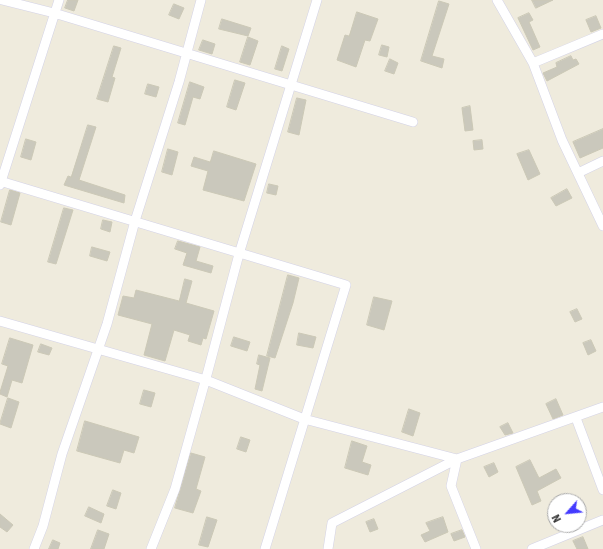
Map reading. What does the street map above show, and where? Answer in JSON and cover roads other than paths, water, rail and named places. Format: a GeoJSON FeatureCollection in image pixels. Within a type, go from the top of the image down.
{"type":"FeatureCollection","features":[{"type":"Feature","properties":{"kind":"street"},"geometry":{"type":"LineString","coordinates":[[2,0],[54,13],[413,122]]}},
{"type":"Feature","properties":{"kind":"street"},"geometry":{"type":"LineString","coordinates":[[58,0],[1,183],[135,221],[239,254],[346,285],[265,549]]}},
{"type":"Feature","properties":{"kind":"street"},"geometry":{"type":"LineString","coordinates":[[34,549],[44,526],[62,454],[107,324],[135,221],[187,54],[201,0]]}},
{"type":"Feature","properties":{"kind":"street"},"geometry":{"type":"LineString","coordinates":[[151,549],[174,489],[206,380],[239,254],[317,0]]}},
{"type":"Feature","properties":{"kind":"street"},"geometry":{"type":"LineString","coordinates":[[497,0],[533,63],[562,140],[603,226]]}},
{"type":"Feature","properties":{"kind":"street"},"geometry":{"type":"LineString","coordinates":[[533,63],[603,34]]}},
{"type":"Feature","properties":{"kind":"street"},"geometry":{"type":"LineString","coordinates":[[578,173],[603,161]]}},
{"type":"Feature","properties":{"kind":"street"},"geometry":{"type":"LineString","coordinates":[[0,321],[206,380],[304,419],[457,459]]}},
{"type":"Feature","properties":{"kind":"street"},"geometry":{"type":"LineString","coordinates":[[328,549],[332,523],[457,459],[576,418],[603,407]]}},
{"type":"Feature","properties":{"kind":"street"},"geometry":{"type":"LineString","coordinates":[[576,418],[603,490]]}},
{"type":"Feature","properties":{"kind":"street"},"geometry":{"type":"LineString","coordinates":[[457,459],[451,486],[476,549]]}},
{"type":"Feature","properties":{"kind":"street"},"geometry":{"type":"LineString","coordinates":[[532,549],[603,520]]}}]}
